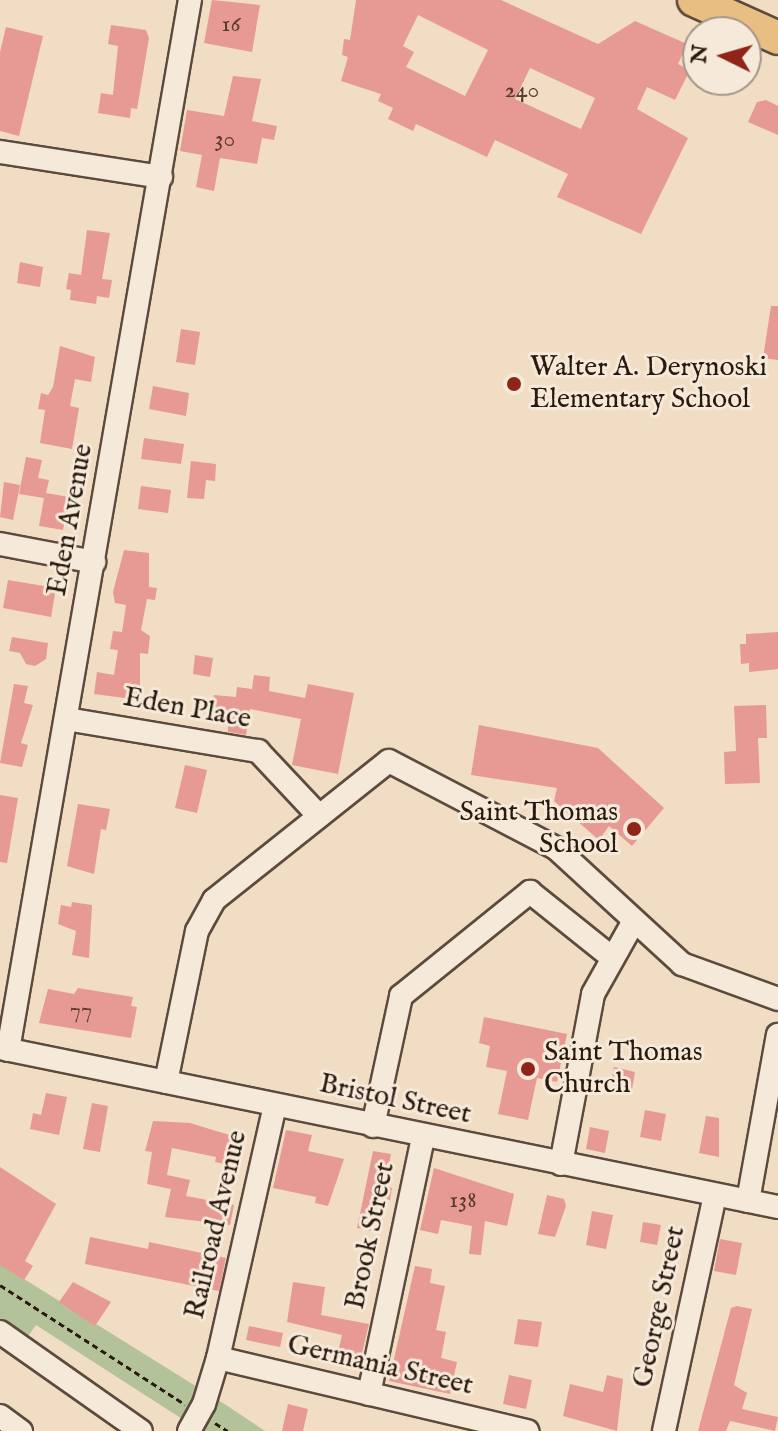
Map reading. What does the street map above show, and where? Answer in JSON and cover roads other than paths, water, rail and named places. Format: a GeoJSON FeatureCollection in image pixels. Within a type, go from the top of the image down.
{"type":"FeatureCollection","features":[{"type":"Feature","properties":{"kind":"highway"},"geometry":{"type":"LineString","coordinates":[[694,0],[778,38]]}},
{"type":"Feature","properties":{"kind":"street","name":"Eden Avenue"},"geometry":{"type":"LineString","coordinates":[[4,1049],[94,562],[190,0]]}},
{"type":"Feature","properties":{"kind":"street"},"geometry":{"type":"LineString","coordinates":[[0,152],[161,177]]}},
{"type":"Feature","properties":{"kind":"street"},"geometry":{"type":"LineString","coordinates":[[0,544],[94,562]]}},
{"type":"Feature","properties":{"kind":"street","name":"Eden Place"},"geometry":{"type":"LineString","coordinates":[[66,719],[258,751],[319,816]]}},
{"type":"Feature","properties":{"kind":"street"},"geometry":{"type":"LineString","coordinates":[[166,1082],[197,931],[214,900],[389,761],[557,849],[682,964],[778,999]]}},
{"type":"Feature","properties":{"kind":"street"},"geometry":{"type":"LineString","coordinates":[[373,1126],[401,996],[530,892],[611,957]]}},
{"type":"Feature","properties":{"kind":"street"},"geometry":{"type":"LineString","coordinates":[[561,1164],[593,994],[611,957],[634,921]]}},
{"type":"Feature","properties":{"kind":"street"},"geometry":{"type":"LineString","coordinates":[[748,1201],[778,1035]]}},
{"type":"Feature","properties":{"kind":"street","name":"Bristol Street"},"geometry":{"type":"LineString","coordinates":[[4,1049],[423,1137],[778,1207]]}},
{"type":"Feature","properties":{"kind":"street","name":"Railroad Avenue"},"geometry":{"type":"LineString","coordinates":[[194,1422],[218,1358],[275,1105]]}},
{"type":"Feature","properties":{"kind":"street","name":"Brook Street"},"geometry":{"type":"LineString","coordinates":[[369,1394],[423,1137]]}},
{"type":"Feature","properties":{"kind":"street","name":"George Street"},"geometry":{"type":"LineString","coordinates":[[664,1431],[715,1196]]}},
{"type":"Feature","properties":{"kind":"street"},"geometry":{"type":"LineString","coordinates":[[0,1332],[141,1431]]}},
{"type":"Feature","properties":{"kind":"street","name":"Germania Street"},"geometry":{"type":"LineString","coordinates":[[218,1358],[528,1431]]}},
{"type":"Feature","properties":{"kind":"street"},"geometry":{"type":"LineString","coordinates":[[0,1416],[21,1431]]}},
{"type":"Feature","properties":{"kind":"place","name":"Walter A. Derynoski Elementary School"},"geometry":{"type":"Point","coordinates":[514,384]}},
{"type":"Feature","properties":{"kind":"place","name":"Saint Thomas School"},"geometry":{"type":"Point","coordinates":[634,829]}},
{"type":"Feature","properties":{"kind":"place","name":"Saint Thomas Church"},"geometry":{"type":"Point","coordinates":[528,1069]}}]}
